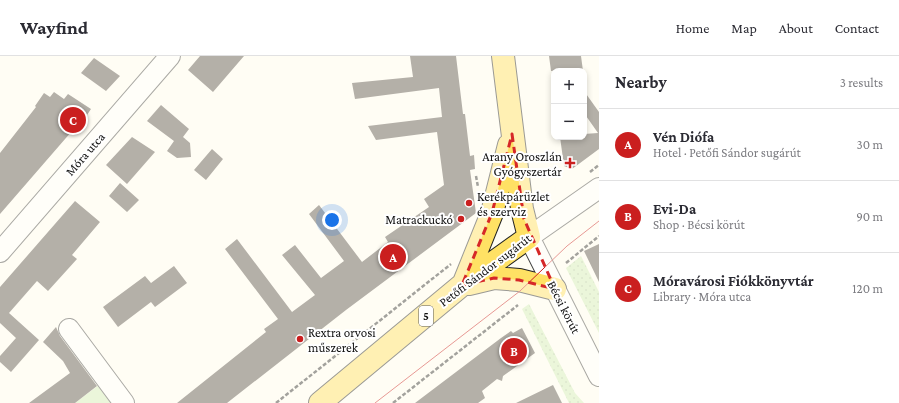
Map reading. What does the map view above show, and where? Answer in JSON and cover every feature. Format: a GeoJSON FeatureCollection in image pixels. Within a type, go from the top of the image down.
{"type":"FeatureCollection","features":[{"type":"Feature","properties":{"kind":"main road","name":"5"},"geometry":{"type":"LineString","coordinates":[[503,56],[522,209],[529,237]]}},
{"type":"Feature","properties":{"kind":"main road","name":"5"},"geometry":{"type":"LineString","coordinates":[[462,285],[492,214],[512,134]]}},
{"type":"Feature","properties":{"kind":"main road","name":"Petőfi Sándor sugárút"},"geometry":{"type":"LineString","coordinates":[[320,403],[462,285],[529,237]]}},
{"type":"Feature","properties":{"kind":"main road"},"geometry":{"type":"LineString","coordinates":[[462,285],[494,278],[519,280],[555,289]]}},
{"type":"Feature","properties":{"kind":"street","name":"Móra utca"},"geometry":{"type":"LineString","coordinates":[[0,252],[170,56]]}},
{"type":"Feature","properties":{"kind":"street","name":"Petőfi Sándor sugárút"},"geometry":{"type":"LineString","coordinates":[[529,237],[599,188]]}},
{"type":"Feature","properties":{"kind":"street","name":"Bécsi körút"},"geometry":{"type":"LineString","coordinates":[[529,237],[599,376]]}},
{"type":"Feature","properties":{"kind":"street"},"geometry":{"type":"LineString","coordinates":[[69,329],[124,403]]}},
{"type":"Feature","properties":{"kind":"path"},"geometry":{"type":"LineString","coordinates":[[566,263],[599,236]]}},
{"type":"Feature","properties":{"kind":"path"},"geometry":{"type":"LineString","coordinates":[[276,403],[454,262]]}},
{"type":"Feature","properties":{"kind":"path"},"geometry":{"type":"LineString","coordinates":[[393,403],[518,305]]}},
{"type":"Feature","properties":{"kind":"highlighted area"},"geometry":{"type":"Polygon","coordinates":[[[512,134],[524,219],[555,289],[519,280],[494,278],[462,285],[492,213],[512,134]]]}},
{"type":"Feature","properties":{"kind":"green space"},"geometry":{"type":"Polygon","coordinates":[[[581,256],[599,292],[599,333],[566,268],[581,256]]]}},
{"type":"Feature","properties":{"kind":"green space"},"geometry":{"type":"Polygon","coordinates":[[[529,304],[575,393],[584,403],[569,403],[522,309],[529,304]]]}},
{"type":"Feature","properties":{"kind":"green space"},"geometry":{"type":"Polygon","coordinates":[[[99,385],[112,403],[75,403],[99,385]]]}},
{"type":"Feature","properties":{"kind":"building"},"geometry":{"type":"Polygon","coordinates":[[[200,56],[244,56],[213,92],[188,70],[200,56]]]}},
{"type":"Feature","properties":{"kind":"building"},"geometry":{"type":"Polygon","coordinates":[[[410,56],[456,56],[470,156],[474,155],[475,169],[470,170],[476,213],[346,310],[227,403],[177,403],[266,332],[264,329],[278,319],[225,249],[237,239],[292,312],[315,295],[282,255],[295,245],[321,278],[344,261],[309,214],[319,205],[362,262],[388,242],[385,237],[429,207],[424,199],[444,185],[437,132],[376,140],[368,126],[442,117],[439,88],[355,99],[352,83],[413,77],[410,56]]]}},
{"type":"Feature","properties":{"kind":"building"},"geometry":{"type":"Polygon","coordinates":[[[549,56],[581,56],[583,68],[551,68],[551,71],[549,56]]]}},
{"type":"Feature","properties":{"kind":"building"},"geometry":{"type":"Polygon","coordinates":[[[94,58],[120,76],[106,91],[81,73],[94,58]]]}},
{"type":"Feature","properties":{"kind":"building"},"geometry":{"type":"Polygon","coordinates":[[[54,92],[64,99],[68,94],[91,109],[75,133],[72,131],[0,214],[0,153],[36,107],[35,106],[44,93],[50,97],[54,92]]]}},
{"type":"Feature","properties":{"kind":"building"},"geometry":{"type":"Polygon","coordinates":[[[587,95],[599,112],[599,149],[572,169],[564,166],[560,140],[587,140],[587,134],[598,133],[587,117],[587,95]]]}},
{"type":"Feature","properties":{"kind":"building"},"geometry":{"type":"Polygon","coordinates":[[[161,105],[189,129],[183,137],[190,143],[191,157],[177,158],[167,151],[174,141],[147,121],[161,105]]]}},
{"type":"Feature","properties":{"kind":"building"},"geometry":{"type":"Polygon","coordinates":[[[132,137],[155,152],[127,184],[106,165],[132,137]]]}},
{"type":"Feature","properties":{"kind":"building"},"geometry":{"type":"Polygon","coordinates":[[[212,149],[223,159],[206,180],[194,170],[212,149]]]}},
{"type":"Feature","properties":{"kind":"building"},"geometry":{"type":"Polygon","coordinates":[[[120,183],[139,200],[127,212],[109,196],[120,183]]]}},
{"type":"Feature","properties":{"kind":"building"},"geometry":{"type":"Polygon","coordinates":[[[75,201],[100,222],[72,255],[77,259],[48,291],[37,281],[9,313],[39,340],[11,372],[0,362],[0,356],[16,338],[0,323],[0,287],[75,201]]]}},
{"type":"Feature","properties":{"kind":"building"},"geometry":{"type":"Polygon","coordinates":[[[599,244],[599,282],[584,251],[599,244]]]}},
{"type":"Feature","properties":{"kind":"building"},"geometry":{"type":"Polygon","coordinates":[[[174,266],[187,283],[155,307],[151,302],[118,327],[103,307],[145,276],[151,283],[174,266]]]}},
{"type":"Feature","properties":{"kind":"building"},"geometry":{"type":"Polygon","coordinates":[[[56,327],[60,336],[97,386],[75,403],[29,403],[70,373],[63,361],[43,342],[56,327]]]}},
{"type":"Feature","properties":{"kind":"building"},"geometry":{"type":"Polygon","coordinates":[[[522,328],[535,353],[503,376],[502,381],[497,379],[482,391],[485,398],[478,403],[415,403],[501,338],[511,331],[513,333],[522,328]]]}},
{"type":"Feature","properties":{"kind":"building"},"geometry":{"type":"Polygon","coordinates":[[[553,385],[562,403],[516,403],[553,385]]]}},
{"type":"Feature","properties":{"kind":"tram line"},"geometry":{"type":"LineString","coordinates":[[375,403],[520,291],[567,246],[599,221]]}},
{"type":"Feature","properties":{"kind":"place","name":"Móravárosi Fiókkönyvtár"},"geometry":{"type":"Point","coordinates":[73,120]}},
{"type":"Feature","properties":{"kind":"place","name":"Arany Oroszlán Gyógyszertár"},"geometry":{"type":"Point","coordinates":[570,163]}},
{"type":"Feature","properties":{"kind":"place","name":"Kerékpárüzlet és szerviz"},"geometry":{"type":"Point","coordinates":[469,203]}},
{"type":"Feature","properties":{"kind":"place","name":"Matrackuckó"},"geometry":{"type":"Point","coordinates":[461,219]}},
{"type":"Feature","properties":{"kind":"place","name":"Vén Diófa"},"geometry":{"type":"Point","coordinates":[393,257]}},
{"type":"Feature","properties":{"kind":"place","name":"Rextra orvosi műszerek"},"geometry":{"type":"Point","coordinates":[300,339]}},
{"type":"Feature","properties":{"kind":"place","name":"Evi-Da"},"geometry":{"type":"Point","coordinates":[514,351]}}]}
